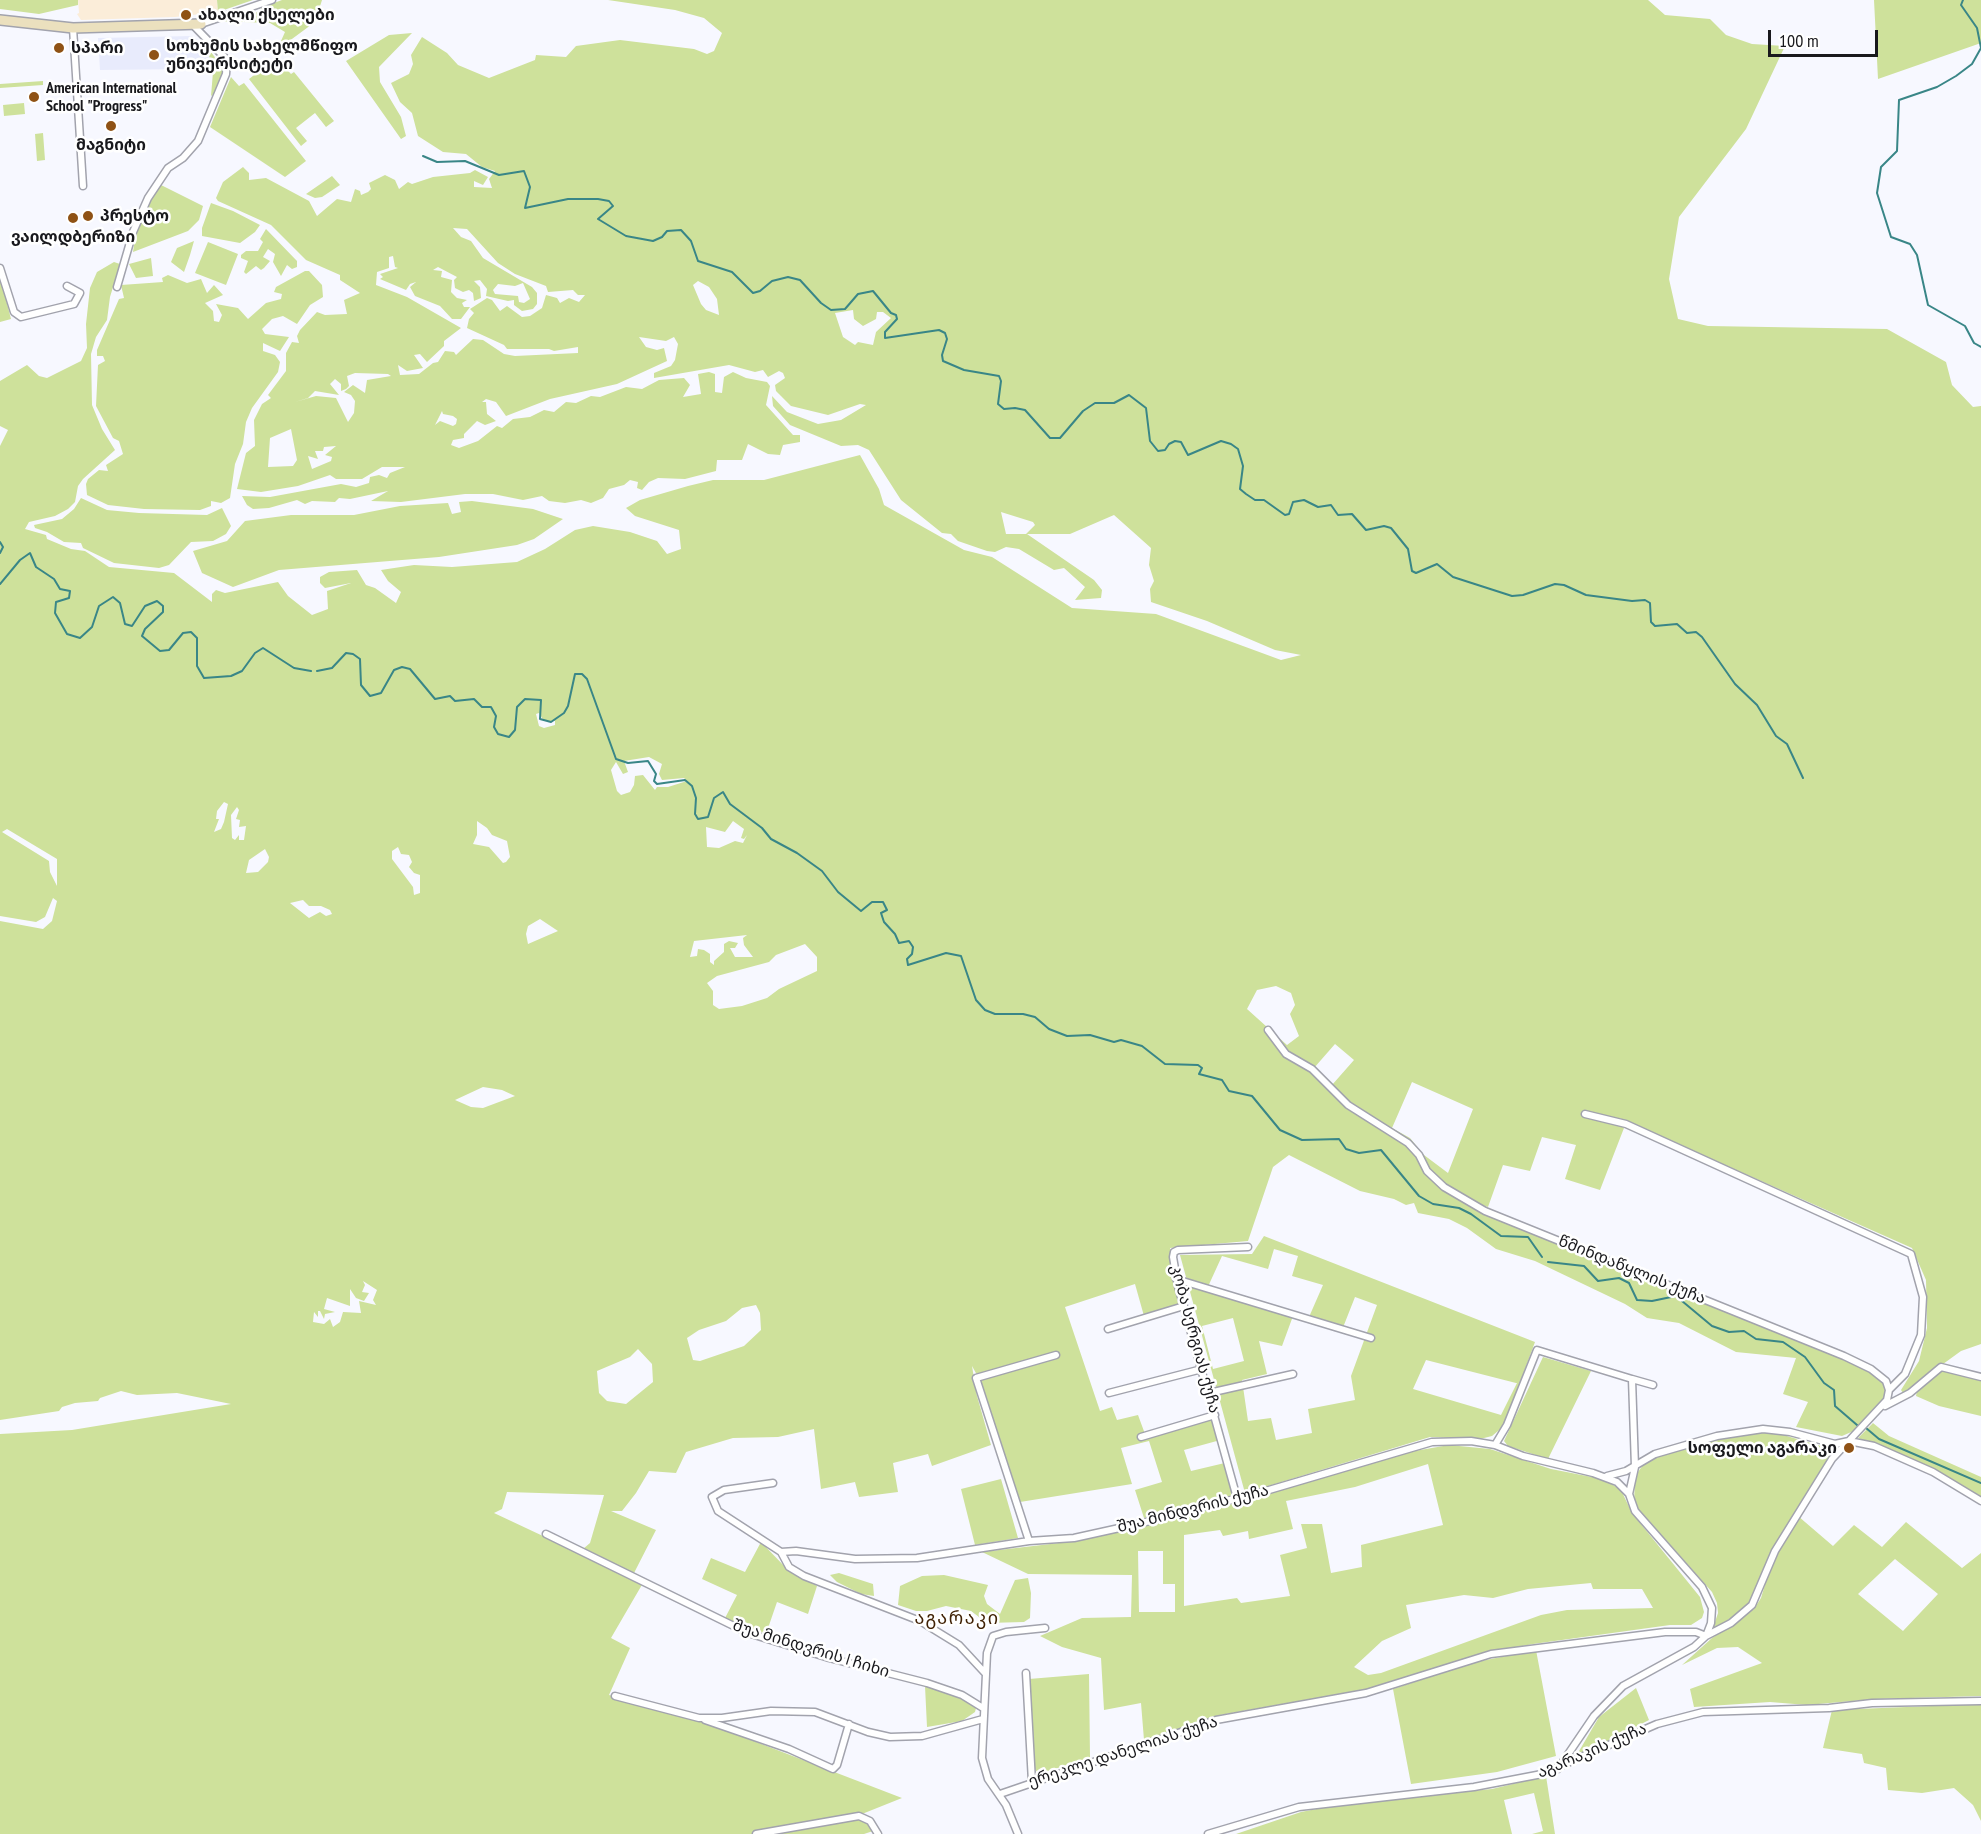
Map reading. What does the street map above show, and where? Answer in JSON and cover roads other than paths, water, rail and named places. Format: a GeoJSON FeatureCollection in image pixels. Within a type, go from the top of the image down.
{"type":"FeatureCollection","features":[{"type":"Feature","properties":{"kind":"street"},"geometry":{"type":"LineString","coordinates":[[0,20],[74,28],[197,25],[272,0]]}},
{"type":"Feature","properties":{"kind":"street"},"geometry":{"type":"LineString","coordinates":[[117,287],[133,232],[148,198],[168,168],[183,158],[198,141],[226,74],[227,60],[197,25]]}},
{"type":"Feature","properties":{"kind":"street"},"geometry":{"type":"LineString","coordinates":[[74,28],[83,186]]}},
{"type":"Feature","properties":{"kind":"street"},"geometry":{"type":"LineString","coordinates":[[0,268],[14,312],[21,317],[74,304],[80,293],[67,286]]}},
{"type":"Feature","properties":{"kind":"street","name":"წმინდაწყლის ქუჩა"},"geometry":{"type":"LineString","coordinates":[[1268,1030],[1286,1054],[1312,1069],[1348,1105],[1408,1143],[1419,1155],[1427,1171],[1444,1187],[1477,1207],[1827,1349],[1870,1369],[1886,1381],[1889,1390]]}},
{"type":"Feature","properties":{"kind":"street"},"geometry":{"type":"LineString","coordinates":[[1586,1114],[1626,1124],[1911,1254],[1923,1298],[1921,1335],[1915,1355],[1905,1374],[1889,1390],[1882,1407]]}},
{"type":"Feature","properties":{"kind":"street","name":"კობა სერგიას ქუჩა"},"geometry":{"type":"LineString","coordinates":[[1238,1498],[1176,1279],[1174,1252],[1248,1247]]}},
{"type":"Feature","properties":{"kind":"street"},"geometry":{"type":"LineString","coordinates":[[1176,1279],[1371,1338]]}},
{"type":"Feature","properties":{"kind":"street"},"geometry":{"type":"LineString","coordinates":[[1108,1329],[1184,1306]]}},
{"type":"Feature","properties":{"kind":"street"},"geometry":{"type":"LineString","coordinates":[[1495,1445],[1507,1425],[1538,1350],[1653,1384]]}},
{"type":"Feature","properties":{"kind":"street"},"geometry":{"type":"LineString","coordinates":[[1029,1541],[976,1378],[1056,1355]]}},
{"type":"Feature","properties":{"kind":"street"},"geometry":{"type":"LineString","coordinates":[[1558,1768],[1594,1716],[1623,1686],[1694,1647],[1706,1636],[1731,1623],[1752,1605],[1770,1560],[1832,1459],[1882,1407],[1910,1393],[1941,1367],[1981,1377]]}},
{"type":"Feature","properties":{"kind":"street"},"geometry":{"type":"LineString","coordinates":[[1109,1393],[1202,1369]]}},
{"type":"Feature","properties":{"kind":"street"},"geometry":{"type":"LineString","coordinates":[[1209,1393],[1293,1374]]}},
{"type":"Feature","properties":{"kind":"street"},"geometry":{"type":"LineString","coordinates":[[1629,1494],[1635,1467],[1632,1379]]}},
{"type":"Feature","properties":{"kind":"street"},"geometry":{"type":"LineString","coordinates":[[1141,1437],[1215,1415]]}},
{"type":"Feature","properties":{"kind":"street"},"geometry":{"type":"LineString","coordinates":[[1604,1476],[1619,1474],[1655,1454],[1742,1430],[1763,1429],[1790,1431],[1835,1444],[1849,1441],[1874,1446],[1933,1472],[1981,1501]]}},
{"type":"Feature","properties":{"kind":"street","name":"შუა მინდვრის ქუჩა"},"geometry":{"type":"LineString","coordinates":[[781,1552],[796,1551],[855,1560],[917,1558],[1029,1541],[1074,1538],[1142,1524],[1449,1439],[1495,1445],[1523,1456],[1604,1476],[1617,1482],[1629,1494],[1635,1511],[1708,1594],[1712,1608],[1711,1623],[1706,1636]]}},
{"type":"Feature","properties":{"kind":"street"},"geometry":{"type":"LineString","coordinates":[[772,1483],[724,1490],[712,1497],[718,1511],[781,1552],[789,1567],[804,1576],[920,1621],[972,1656],[985,1674]]}},
{"type":"Feature","properties":{"kind":"street","name":"შუა მინდვრის I ჩიხი"},"geometry":{"type":"LineString","coordinates":[[546,1534],[748,1633],[927,1683],[962,1695],[983,1708]]}},
{"type":"Feature","properties":{"kind":"street"},"geometry":{"type":"LineString","coordinates":[[1018,1834],[1000,1794],[984,1768],[983,1708],[987,1653],[993,1636],[1006,1632],[1046,1628]]}},
{"type":"Feature","properties":{"kind":"street","name":"ერეკლე დანელიას ქუჩა"},"geometry":{"type":"LineString","coordinates":[[1000,1794],[1216,1720],[1366,1693],[1491,1654],[1665,1632],[1696,1632],[1706,1636]]}},
{"type":"Feature","properties":{"kind":"street"},"geometry":{"type":"LineString","coordinates":[[1026,1673],[1032,1782]]}},
{"type":"Feature","properties":{"kind":"street"},"geometry":{"type":"LineString","coordinates":[[615,1695],[699,1718],[789,1749],[832,1769],[837,1766],[849,1724]]}},
{"type":"Feature","properties":{"kind":"street","name":"აგარაკის ქუჩა"},"geometry":{"type":"LineString","coordinates":[[1208,1834],[1299,1807],[1474,1787],[1558,1768],[1657,1724],[1703,1712],[1829,1708],[1872,1703],[1981,1701]]}},
{"type":"Feature","properties":{"kind":"street"},"geometry":{"type":"LineString","coordinates":[[699,1718],[722,1718],[798,1710],[815,1712],[890,1737],[922,1736],[983,1719]]}},
{"type":"Feature","properties":{"kind":"street"},"geometry":{"type":"LineString","coordinates":[[756,1834],[859,1816],[870,1821],[878,1834]]}},
{"type":"Feature","properties":{"kind":"waterway"},"geometry":{"type":"LineString","coordinates":[[1963,0],[1961,5],[1977,28],[1981,48]]}},
{"type":"Feature","properties":{"kind":"waterway"},"geometry":{"type":"LineString","coordinates":[[1981,48],[1972,64],[1956,76],[1937,87],[1899,100],[1897,151],[1881,167],[1877,193],[1891,237],[1910,244],[1917,255],[1928,305],[1965,326],[1974,343],[1981,347]]}},
{"type":"Feature","properties":{"kind":"waterway"},"geometry":{"type":"LineString","coordinates":[[423,156],[437,162],[465,161],[499,175],[524,171],[530,187],[525,208],[568,199],[598,199],[609,201],[613,206],[598,219],[626,236],[653,241],[662,237],[667,231],[681,230],[691,241],[698,261],[732,272],[753,293],[760,291],[772,281],[788,277],[800,280],[821,303],[831,310],[845,309],[858,294],[873,291],[891,313],[896,315],[897,319],[885,332],[885,338],[939,330],[945,333],[947,339],[942,355],[943,361],[964,370],[999,376],[1001,381],[998,404],[1004,409],[1025,410],[1050,438],[1060,438],[1083,411],[1095,403],[1114,403],[1129,395],[1146,408],[1150,441],[1158,451],[1165,450],[1175,441],[1181,442],[1188,455],[1221,441],[1231,444],[1238,449],[1243,466],[1240,489],[1246,494],[1255,500],[1264,500],[1285,515],[1289,514],[1293,502],[1304,500],[1318,507],[1331,505],[1338,515],[1352,514],[1366,530],[1384,526],[1391,528],[1408,549],[1412,571],[1416,573],[1437,564],[1453,577],[1512,596],[1523,595],[1555,584],[1564,585],[1586,595],[1632,601],[1645,600],[1650,603],[1651,622],[1655,626],[1677,624],[1687,633],[1696,632],[1702,637],[1735,684],[1757,705],[1776,736],[1787,744],[1803,778]]}},
{"type":"Feature","properties":{"kind":"waterway"},"geometry":{"type":"LineString","coordinates":[[0,542],[3,547],[0,553]]}},
{"type":"Feature","properties":{"kind":"waterway"},"geometry":{"type":"LineString","coordinates":[[0,584],[20,560],[30,553],[36,567],[54,579],[60,589],[70,591],[69,598],[56,602],[55,613],[67,634],[80,638],[92,627],[99,606],[113,597],[120,603],[125,624],[132,626],[145,606],[157,601],[163,606],[163,612],[145,629],[142,636],[160,651],[169,650],[183,633],[191,632],[197,638],[197,666],[204,678],[231,676],[242,671],[255,653],[263,648],[294,668],[311,671]]}},
{"type":"Feature","properties":{"kind":"waterway"},"geometry":{"type":"LineString","coordinates":[[317,671],[332,668],[346,653],[353,654],[360,659],[361,685],[370,696],[381,693],[394,670],[402,667],[410,669],[435,699],[450,696],[455,701],[474,699],[482,707],[491,707],[496,716],[494,727],[498,734],[509,737],[515,730],[517,707],[525,699],[541,700],[540,719],[551,722],[564,713],[568,706],[575,674],[582,674],[587,679],[616,759],[628,763],[648,761],[656,774],[654,781],[657,784],[685,780],[692,786],[696,798],[695,814],[698,819],[708,817],[714,798],[723,792],[730,804],[762,828],[771,839],[797,853],[822,871],[838,892],[861,911],[872,902],[883,902],[887,910],[881,913],[884,922],[895,934],[899,943],[909,941],[913,947],[912,954],[907,959],[908,965],[946,953],[961,956],[976,1000],[985,1010],[995,1014],[1023,1014],[1035,1017],[1049,1029],[1067,1036],[1090,1035],[1114,1042],[1121,1040],[1142,1046],[1165,1064],[1198,1065],[1202,1068],[1199,1074],[1222,1080],[1229,1091],[1252,1096],[1280,1130],[1302,1140],[1339,1139],[1346,1149],[1359,1153],[1381,1150],[1419,1196],[1433,1204],[1459,1208],[1501,1236],[1528,1237],[1542,1257]]}},
{"type":"Feature","properties":{"kind":"waterway"},"geometry":{"type":"LineString","coordinates":[[1548,1262],[1584,1266],[1598,1281],[1619,1278],[1629,1283],[1637,1300],[1652,1301],[1676,1296],[1712,1326],[1729,1332],[1744,1331],[1756,1339],[1783,1342],[1805,1357],[1824,1383],[1834,1390],[1835,1406],[1857,1425]]}},
{"type":"Feature","properties":{"kind":"waterway"},"geometry":{"type":"LineString","coordinates":[[1866,1428],[1879,1439],[1981,1483]]}},
{"type":"Feature","properties":{"kind":"place","name":"ახალი ქსელები"},"geometry":{"type":"Point","coordinates":[186,15]}},
{"type":"Feature","properties":{"kind":"place","name":"სპარი"},"geometry":{"type":"Point","coordinates":[59,48]}},
{"type":"Feature","properties":{"kind":"place","name":"სოხუმის სახელმწიფო უნივერსიტეტი"},"geometry":{"type":"Point","coordinates":[154,55]}},
{"type":"Feature","properties":{"kind":"place","name":"American International School \"Progress\""},"geometry":{"type":"Point","coordinates":[34,97]}},
{"type":"Feature","properties":{"kind":"place","name":"მაგნიტი"},"geometry":{"type":"Point","coordinates":[111,126]}},
{"type":"Feature","properties":{"kind":"place","name":"პრესტო"},"geometry":{"type":"Point","coordinates":[88,216]}},
{"type":"Feature","properties":{"kind":"place","name":"ვაილდბერიზი"},"geometry":{"type":"Point","coordinates":[73,218]}},
{"type":"Feature","properties":{"kind":"place","name":"სოფელი აგარაკი"},"geometry":{"type":"Point","coordinates":[1849,1448]}},
{"type":"Feature","properties":{"kind":"district","name":"აგარაკი"},"geometry":{"type":"Point","coordinates":[957,1619]}}]}
